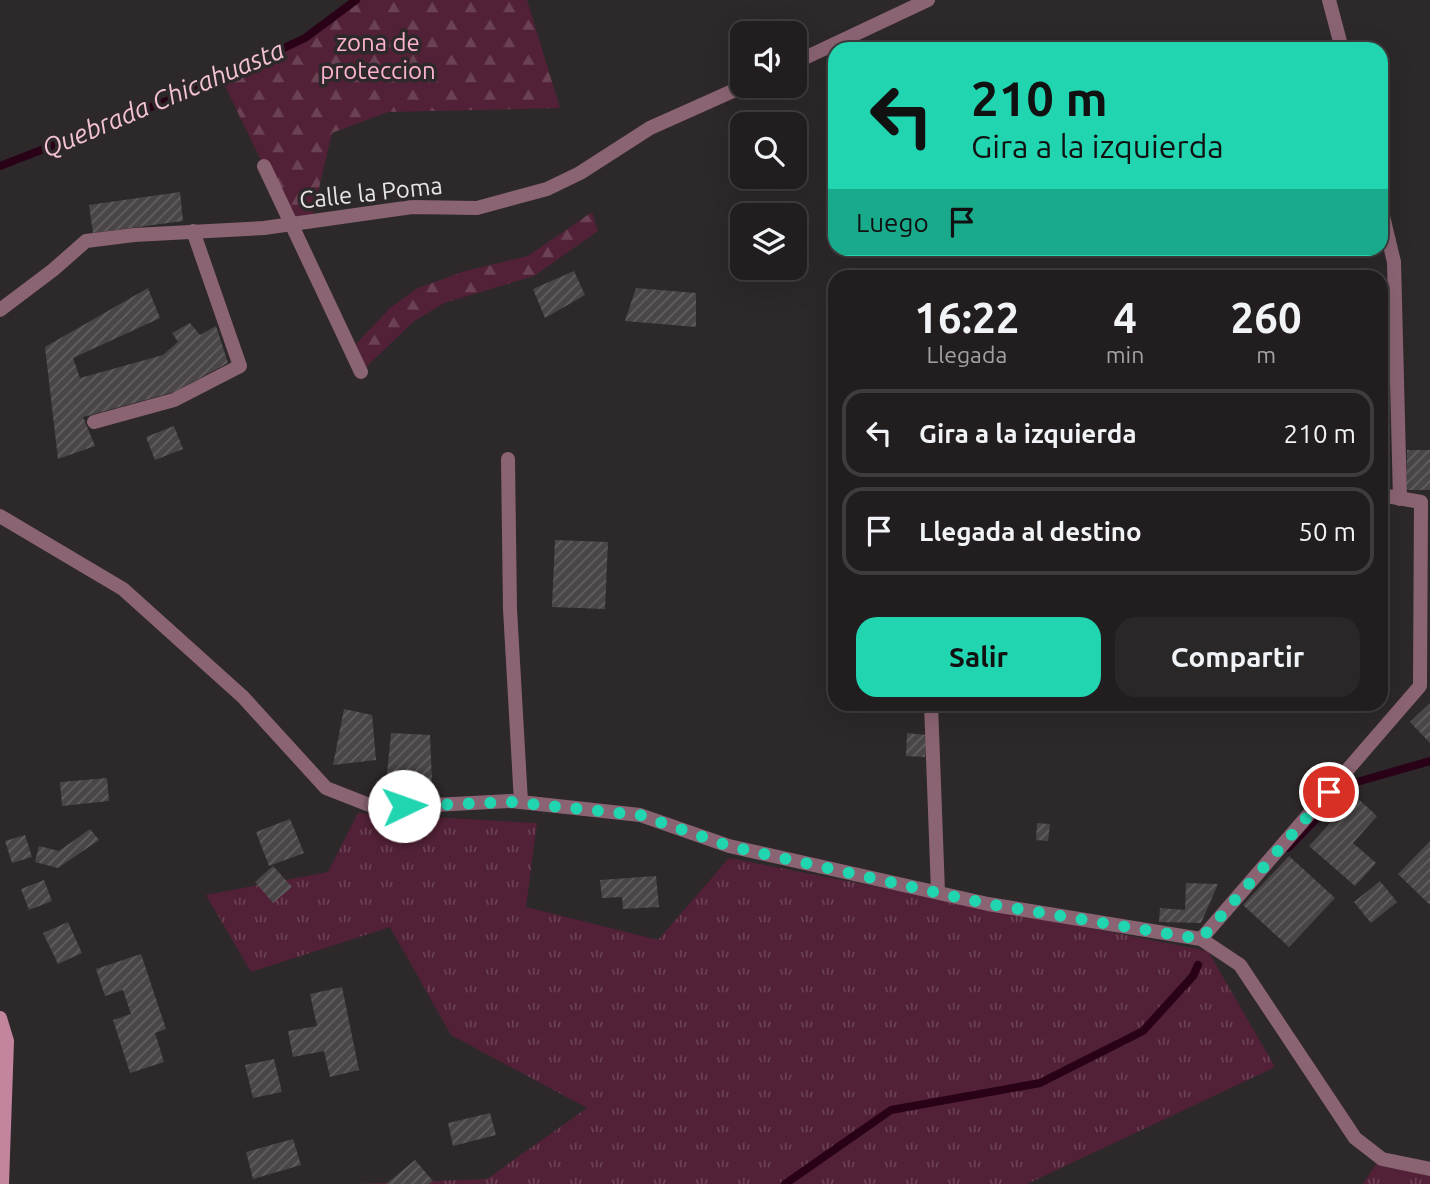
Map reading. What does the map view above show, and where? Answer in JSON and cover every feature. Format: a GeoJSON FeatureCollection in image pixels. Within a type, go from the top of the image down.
{"type":"FeatureCollection","features":[{"type":"Feature","properties":{"kind":"street"},"geometry":{"type":"LineString","coordinates":[[839,42],[928,0]]}},
{"type":"Feature","properties":{"kind":"street"},"geometry":{"type":"LineString","coordinates":[[1329,0],[1340,42]]}},
{"type":"Feature","properties":{"kind":"street"},"geometry":{"type":"LineString","coordinates":[[807,57],[828,47]]}},
{"type":"Feature","properties":{"kind":"street","name":"Calle la Poma"},"geometry":{"type":"LineString","coordinates":[[0,310],[86,241],[292,224],[412,207],[477,208],[547,188],[580,173],[650,128],[730,92]]}},
{"type":"Feature","properties":{"kind":"street"},"geometry":{"type":"LineString","coordinates":[[264,166],[361,372]]}},
{"type":"Feature","properties":{"kind":"street"},"geometry":{"type":"LineString","coordinates":[[94,422],[174,400],[240,366],[193,231]]}},
{"type":"Feature","properties":{"kind":"street"},"geometry":{"type":"LineString","coordinates":[[1388,237],[1394,262],[1400,499]]}},
{"type":"Feature","properties":{"kind":"street"},"geometry":{"type":"LineString","coordinates":[[508,459],[510,609],[522,802]]}},
{"type":"Feature","properties":{"kind":"street"},"geometry":{"type":"LineString","coordinates":[[1201,939],[1420,686],[1421,502],[1388,496]]}},
{"type":"Feature","properties":{"kind":"street"},"geometry":{"type":"LineString","coordinates":[[0,516],[123,589],[243,697],[326,788],[377,808],[522,802],[640,815],[729,846],[1000,906],[1201,939],[1240,965],[1355,1138],[1382,1159],[1430,1169]]}},
{"type":"Feature","properties":{"kind":"street"},"geometry":{"type":"LineString","coordinates":[[931,711],[938,892]]}},
{"type":"Feature","properties":{"kind":"street"},"geometry":{"type":"LineString","coordinates":[[0,1018],[7,1041],[2,1184]]}},
{"type":"Feature","properties":{"kind":"green space","name":"zona de proteccion"},"geometry":{"type":"Polygon","coordinates":[[[359,0],[527,0],[560,108],[388,112],[332,133],[311,222],[292,224],[221,78],[305,38],[359,0]]]}},
{"type":"Feature","properties":{"kind":"green space"},"geometry":{"type":"Polygon","coordinates":[[[592,212],[598,231],[534,276],[444,303],[413,322],[361,372],[355,345],[390,308],[418,288],[465,271],[528,256],[592,212]]]}},
{"type":"Feature","properties":{"kind":"green space"},"geometry":{"type":"Polygon","coordinates":[[[358,813],[537,823],[526,907],[658,940],[729,858],[1208,951],[1275,1067],[1027,1184],[359,1184],[487,1179],[587,1108],[451,1035],[390,927],[251,972],[206,895],[328,872],[358,813]]]}},
{"type":"Feature","properties":{"kind":"green space"},"geometry":{"type":"Polygon","coordinates":[[[1379,1159],[1430,1175],[1430,1184],[1363,1184],[1379,1159]]]}},
{"type":"Feature","properties":{"kind":"building"},"geometry":{"type":"Polygon","coordinates":[[[180,192],[183,221],[93,233],[89,205],[180,192]]]}},
{"type":"Feature","properties":{"kind":"building"},"geometry":{"type":"Polygon","coordinates":[[[574,271],[585,295],[545,318],[533,289],[574,271]]]}},
{"type":"Feature","properties":{"kind":"building"},"geometry":{"type":"Polygon","coordinates":[[[148,288],[160,318],[73,358],[80,378],[163,355],[178,342],[172,333],[190,323],[200,335],[216,326],[228,363],[174,392],[83,417],[95,446],[58,459],[45,347],[148,288]]]}},
{"type":"Feature","properties":{"kind":"building"},"geometry":{"type":"Polygon","coordinates":[[[636,288],[696,293],[696,327],[625,321],[636,288]]]}},
{"type":"Feature","properties":{"kind":"building"},"geometry":{"type":"Polygon","coordinates":[[[174,426],[183,449],[155,460],[146,437],[174,426]]]}},
{"type":"Feature","properties":{"kind":"building"},"geometry":{"type":"Polygon","coordinates":[[[1407,450],[1430,450],[1430,490],[1406,490],[1407,450]]]}},
{"type":"Feature","properties":{"kind":"building"},"geometry":{"type":"Polygon","coordinates":[[[555,540],[608,542],[605,609],[552,607],[555,540]]]}},
{"type":"Feature","properties":{"kind":"building"},"geometry":{"type":"Polygon","coordinates":[[[1430,703],[1430,743],[1410,722],[1430,703]]]}},
{"type":"Feature","properties":{"kind":"building"},"geometry":{"type":"Polygon","coordinates":[[[344,709],[372,715],[376,760],[333,765],[344,709]]]}},
{"type":"Feature","properties":{"kind":"building"},"geometry":{"type":"Polygon","coordinates":[[[391,733],[430,735],[432,783],[386,784],[391,733]]]}},
{"type":"Feature","properties":{"kind":"building"},"geometry":{"type":"Polygon","coordinates":[[[907,733],[927,735],[925,757],[906,756],[907,733]]]}},
{"type":"Feature","properties":{"kind":"building"},"geometry":{"type":"Polygon","coordinates":[[[107,778],[109,801],[62,806],[60,782],[107,778]]]}},
{"type":"Feature","properties":{"kind":"building"},"geometry":{"type":"Polygon","coordinates":[[[1355,796],[1377,816],[1353,843],[1376,863],[1355,886],[1309,846],[1355,796]]]}},
{"type":"Feature","properties":{"kind":"building"},"geometry":{"type":"Polygon","coordinates":[[[290,819],[304,853],[269,866],[256,832],[290,819]]]}},
{"type":"Feature","properties":{"kind":"building"},"geometry":{"type":"Polygon","coordinates":[[[1037,823],[1050,824],[1048,841],[1036,840],[1037,823]]]}},
{"type":"Feature","properties":{"kind":"building"},"geometry":{"type":"Polygon","coordinates":[[[90,829],[99,840],[58,868],[35,862],[39,846],[59,851],[90,829]]]}},
{"type":"Feature","properties":{"kind":"building"},"geometry":{"type":"Polygon","coordinates":[[[25,835],[32,857],[12,863],[5,841],[25,835]]]}},
{"type":"Feature","properties":{"kind":"building"},"geometry":{"type":"Polygon","coordinates":[[[1430,841],[1430,905],[1398,874],[1430,841]]]}},
{"type":"Feature","properties":{"kind":"building"},"geometry":{"type":"Polygon","coordinates":[[[1289,856],[1335,898],[1289,947],[1243,905],[1289,856]]]}},
{"type":"Feature","properties":{"kind":"building"},"geometry":{"type":"Polygon","coordinates":[[[273,866],[292,887],[273,903],[255,882],[273,866]]]}},
{"type":"Feature","properties":{"kind":"building"},"geometry":{"type":"Polygon","coordinates":[[[656,876],[659,907],[623,909],[622,897],[602,898],[600,880],[656,876]]]}},
{"type":"Feature","properties":{"kind":"building"},"geometry":{"type":"Polygon","coordinates":[[[44,880],[52,901],[29,910],[21,889],[44,880]]]}},
{"type":"Feature","properties":{"kind":"building"},"geometry":{"type":"Polygon","coordinates":[[[1380,881],[1397,902],[1371,923],[1354,902],[1380,881]]]}},
{"type":"Feature","properties":{"kind":"building"},"geometry":{"type":"Polygon","coordinates":[[[1186,883],[1218,884],[1201,923],[1159,922],[1160,908],[1185,910],[1186,883]]]}},
{"type":"Feature","properties":{"kind":"building"},"geometry":{"type":"Polygon","coordinates":[[[68,922],[82,953],[58,964],[43,933],[68,922]]]}},
{"type":"Feature","properties":{"kind":"building"},"geometry":{"type":"Polygon","coordinates":[[[141,954],[166,1029],[155,1033],[164,1062],[130,1073],[113,1020],[131,1014],[123,990],[105,996],[96,969],[141,954]]]}},
{"type":"Feature","properties":{"kind":"building"},"geometry":{"type":"Polygon","coordinates":[[[342,987],[359,1070],[330,1077],[324,1051],[293,1057],[288,1031],[317,1026],[310,994],[342,987]]]}},
{"type":"Feature","properties":{"kind":"building"},"geometry":{"type":"Polygon","coordinates":[[[274,1059],[282,1092],[253,1098],[245,1065],[274,1059]]]}},
{"type":"Feature","properties":{"kind":"building"},"geometry":{"type":"Polygon","coordinates":[[[490,1113],[496,1135],[453,1146],[448,1123],[490,1113]]]}},
{"type":"Feature","properties":{"kind":"building"},"geometry":{"type":"Polygon","coordinates":[[[293,1139],[301,1165],[253,1179],[246,1152],[293,1139]]]}},
{"type":"Feature","properties":{"kind":"building"},"geometry":{"type":"Polygon","coordinates":[[[415,1160],[433,1181],[429,1184],[386,1184],[415,1160]]]}},
{"type":"Feature","properties":{"kind":"waterway","name":"Quebrada Chicahuasta"},"geometry":{"type":"LineString","coordinates":[[0,166],[200,88],[305,38],[356,0]]}},
{"type":"Feature","properties":{"kind":"waterway"},"geometry":{"type":"LineString","coordinates":[[1288,848],[1350,784],[1430,761]]}},
{"type":"Feature","properties":{"kind":"waterway"},"geometry":{"type":"LineString","coordinates":[[785,1184],[891,1110],[1040,1083],[1143,1031],[1193,976],[1198,965]]}},
{"type":"Feature","properties":{"kind":"route"},"geometry":{"type":"LineString","coordinates":[[404,806],[511,802],[640,815],[729,846],[988,904],[1201,939],[1329,792]]}}]}
